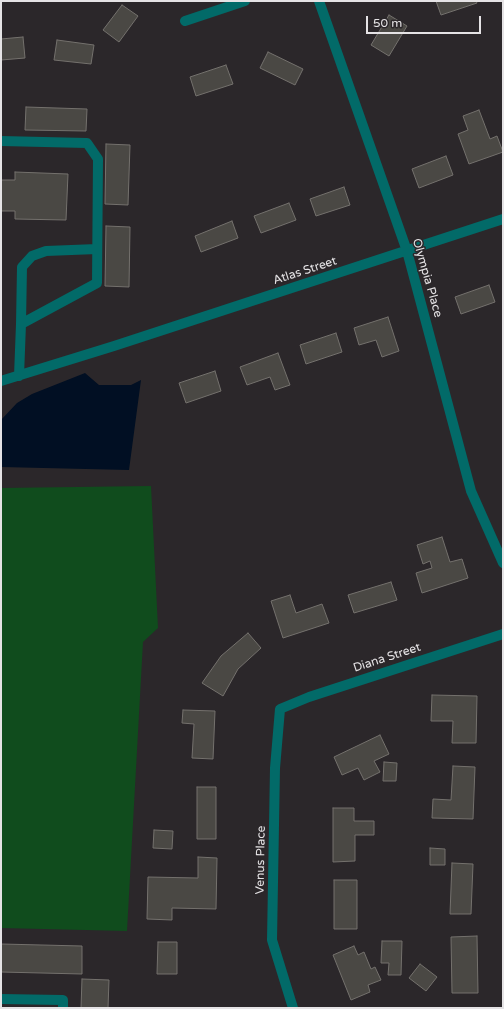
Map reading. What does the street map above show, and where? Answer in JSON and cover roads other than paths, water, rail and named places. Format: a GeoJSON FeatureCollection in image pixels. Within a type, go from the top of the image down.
{"type":"FeatureCollection","features":[{"type":"Feature","properties":{"kind":"street"},"geometry":{"type":"LineString","coordinates":[[185,21],[245,1]]}},
{"type":"Feature","properties":{"kind":"street","name":"Olympia Place"},"geometry":{"type":"LineString","coordinates":[[319,1],[407,251],[471,491],[503,564]]}},
{"type":"Feature","properties":{"kind":"street"},"geometry":{"type":"LineString","coordinates":[[1,141],[87,143],[98,159],[97,283],[21,324]]}},
{"type":"Feature","properties":{"kind":"street","name":"Atlas Street"},"geometry":{"type":"LineString","coordinates":[[1,381],[114,346],[503,219]]}},
{"type":"Feature","properties":{"kind":"street"},"geometry":{"type":"LineString","coordinates":[[19,376],[22,267],[32,256],[46,251],[97,249]]}},
{"type":"Feature","properties":{"kind":"street","name":"Diana Street"},"geometry":{"type":"LineString","coordinates":[[280,709],[309,697],[503,634]]}},
{"type":"Feature","properties":{"kind":"street","name":"Venus Place"},"geometry":{"type":"LineString","coordinates":[[280,709],[275,768],[272,940],[292,1008]]}},
{"type":"Feature","properties":{"kind":"street"},"geometry":{"type":"LineString","coordinates":[[1,999],[63,1000],[63,1008]]}},
{"type":"Feature","properties":{"kind":"water"},"geometry":{"type":"Polygon","coordinates":[[[85,373],[99,385],[131,385],[141,380],[129,470],[1,467],[1,420],[17,403],[32,394],[85,373]]]}}]}
